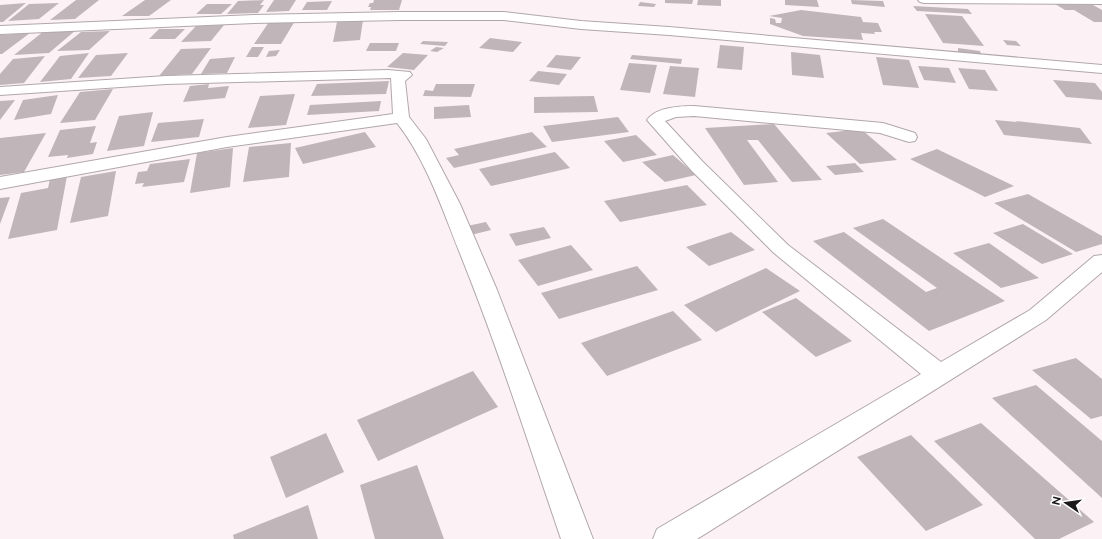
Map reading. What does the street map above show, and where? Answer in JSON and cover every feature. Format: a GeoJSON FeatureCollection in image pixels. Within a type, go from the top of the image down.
{"type":"FeatureCollection","features":[{"type":"Feature","properties":{"kind":"street"},"geometry":{"type":"LineString","coordinates":[[924,0],[1102,1]]}},
{"type":"Feature","properties":{"kind":"street"},"geometry":{"type":"LineString","coordinates":[[0,30],[254,18],[504,16],[581,25],[669,31],[1102,69]]}},
{"type":"Feature","properties":{"kind":"street"},"geometry":{"type":"LineString","coordinates":[[0,91],[166,80],[388,74],[405,75],[398,79],[401,118],[418,139],[450,204],[486,290],[536,422],[577,539]]}},
{"type":"Feature","properties":{"kind":"street"},"geometry":{"type":"LineString","coordinates":[[909,137],[883,128],[694,111],[678,110],[666,113],[655,120],[697,166],[781,249],[940,375]]}},
{"type":"Feature","properties":{"kind":"street"},"geometry":{"type":"LineString","coordinates":[[0,183],[227,142],[401,118]]}},
{"type":"Feature","properties":{"kind":"street"},"geometry":{"type":"LineString","coordinates":[[669,539],[1038,315],[1102,261]]}},
{"type":"Feature","properties":{"kind":"building"},"geometry":{"type":"Polygon","coordinates":[[[76,0],[99,0],[75,19],[50,20],[76,0]]]}},
{"type":"Feature","properties":{"kind":"building"},"geometry":{"type":"Polygon","coordinates":[[[145,0],[171,0],[149,16],[122,16],[145,0]]]}},
{"type":"Feature","properties":{"kind":"building"},"geometry":{"type":"Polygon","coordinates":[[[264,0],[260,5],[264,5],[258,13],[227,14],[238,1],[264,0]]]}},
{"type":"Feature","properties":{"kind":"building"},"geometry":{"type":"Polygon","coordinates":[[[274,0],[296,0],[289,11],[266,12],[274,0]]]}},
{"type":"Feature","properties":{"kind":"building"},"geometry":{"type":"Polygon","coordinates":[[[374,0],[402,0],[399,10],[370,10],[371,7],[368,7],[374,0]]]}},
{"type":"Feature","properties":{"kind":"building"},"geometry":{"type":"Polygon","coordinates":[[[665,0],[693,0],[692,4],[665,3],[665,0]]]}},
{"type":"Feature","properties":{"kind":"building"},"geometry":{"type":"Polygon","coordinates":[[[698,0],[721,0],[721,6],[697,5],[698,0]]]}},
{"type":"Feature","properties":{"kind":"building"},"geometry":{"type":"Polygon","coordinates":[[[785,0],[817,0],[819,7],[785,5],[785,0]]]}},
{"type":"Feature","properties":{"kind":"building"},"geometry":{"type":"Polygon","coordinates":[[[851,0],[883,1],[885,7],[852,4],[851,0]]]}},
{"type":"Feature","properties":{"kind":"building"},"geometry":{"type":"Polygon","coordinates":[[[332,1],[327,10],[302,10],[307,2],[332,1]]]}},
{"type":"Feature","properties":{"kind":"building"},"geometry":{"type":"Polygon","coordinates":[[[640,2],[656,4],[654,7],[638,6],[640,2]]]}},
{"type":"Feature","properties":{"kind":"building"},"geometry":{"type":"Polygon","coordinates":[[[26,3],[3,22],[0,22],[0,5],[26,3]]]}},
{"type":"Feature","properties":{"kind":"building"},"geometry":{"type":"Polygon","coordinates":[[[59,3],[39,19],[8,21],[29,4],[59,3]]]}},
{"type":"Feature","properties":{"kind":"building"},"geometry":{"type":"Polygon","coordinates":[[[207,4],[232,4],[221,14],[196,14],[207,4]]]}},
{"type":"Feature","properties":{"kind":"building"},"geometry":{"type":"Polygon","coordinates":[[[1055,4],[1093,5],[1102,10],[1102,22],[1094,22],[1074,10],[1065,10],[1055,4]]]}},
{"type":"Feature","properties":{"kind":"building"},"geometry":{"type":"Polygon","coordinates":[[[913,6],[968,9],[972,14],[917,11],[913,6]]]}},
{"type":"Feature","properties":{"kind":"building"},"geometry":{"type":"Polygon","coordinates":[[[801,10],[861,17],[863,22],[878,23],[882,32],[874,32],[875,34],[861,33],[863,40],[803,36],[770,24],[770,18],[775,19],[776,23],[781,23],[782,18],[769,16],[801,10]]]}},
{"type":"Feature","properties":{"kind":"building"},"geometry":{"type":"Polygon","coordinates":[[[925,14],[962,16],[984,46],[943,43],[925,14]]]}},
{"type":"Feature","properties":{"kind":"building"},"geometry":{"type":"Polygon","coordinates":[[[363,20],[360,40],[333,42],[337,22],[363,20]]]}},
{"type":"Feature","properties":{"kind":"building"},"geometry":{"type":"Polygon","coordinates":[[[295,21],[281,44],[254,44],[269,22],[295,21]]]}},
{"type":"Feature","properties":{"kind":"building"},"geometry":{"type":"Polygon","coordinates":[[[224,25],[211,41],[181,42],[196,26],[224,25]]]}},
{"type":"Feature","properties":{"kind":"building"},"geometry":{"type":"Polygon","coordinates":[[[159,29],[185,29],[175,39],[149,39],[159,29]]]}},
{"type":"Feature","properties":{"kind":"building"},"geometry":{"type":"Polygon","coordinates":[[[76,30],[49,53],[14,55],[44,31],[76,30]]]}},
{"type":"Feature","properties":{"kind":"building"},"geometry":{"type":"Polygon","coordinates":[[[110,31],[89,50],[57,51],[81,32],[110,31]]]}},
{"type":"Feature","properties":{"kind":"building"},"geometry":{"type":"Polygon","coordinates":[[[30,33],[2,54],[0,54],[0,35],[30,33]]]}},
{"type":"Feature","properties":{"kind":"building"},"geometry":{"type":"Polygon","coordinates":[[[490,38],[522,42],[513,52],[479,48],[490,38]]]}},
{"type":"Feature","properties":{"kind":"building"},"geometry":{"type":"Polygon","coordinates":[[[1003,40],[1016,41],[1021,46],[1007,45],[1003,40]]]}},
{"type":"Feature","properties":{"kind":"building"},"geometry":{"type":"Polygon","coordinates":[[[423,41],[448,42],[445,46],[420,44],[423,41]]]}},
{"type":"Feature","properties":{"kind":"building"},"geometry":{"type":"Polygon","coordinates":[[[370,43],[399,43],[396,51],[366,51],[370,43]]]}},
{"type":"Feature","properties":{"kind":"building"},"geometry":{"type":"Polygon","coordinates":[[[720,45],[744,47],[742,70],[717,68],[720,45]]]}},
{"type":"Feature","properties":{"kind":"building"},"geometry":{"type":"Polygon","coordinates":[[[252,47],[264,47],[258,57],[246,57],[252,47]]]}},
{"type":"Feature","properties":{"kind":"building"},"geometry":{"type":"Polygon","coordinates":[[[436,47],[444,48],[437,52],[430,51],[436,47]]]}},
{"type":"Feature","properties":{"kind":"building"},"geometry":{"type":"Polygon","coordinates":[[[211,48],[192,74],[159,76],[181,49],[211,48]]]}},
{"type":"Feature","properties":{"kind":"building"},"geometry":{"type":"Polygon","coordinates":[[[958,48],[980,51],[981,54],[958,52],[958,48]]]}},
{"type":"Feature","properties":{"kind":"building"},"geometry":{"type":"Polygon","coordinates":[[[280,50],[276,56],[266,57],[269,51],[280,50]]]}},
{"type":"Feature","properties":{"kind":"building"},"geometry":{"type":"Polygon","coordinates":[[[791,52],[820,55],[824,78],[792,75],[791,52]]]}},
{"type":"Feature","properties":{"kind":"building"},"geometry":{"type":"Polygon","coordinates":[[[89,53],[71,79],[40,82],[60,56],[89,53]]]}},
{"type":"Feature","properties":{"kind":"building"},"geometry":{"type":"Polygon","coordinates":[[[128,53],[111,76],[78,78],[96,55],[128,53]]]}},
{"type":"Feature","properties":{"kind":"building"},"geometry":{"type":"Polygon","coordinates":[[[403,53],[428,55],[414,70],[387,67],[403,53]]]}},
{"type":"Feature","properties":{"kind":"building"},"geometry":{"type":"Polygon","coordinates":[[[556,55],[581,57],[571,70],[546,67],[556,55]]]}},
{"type":"Feature","properties":{"kind":"building"},"geometry":{"type":"Polygon","coordinates":[[[632,55],[682,59],[681,64],[630,59],[632,55]]]}},
{"type":"Feature","properties":{"kind":"building"},"geometry":{"type":"Polygon","coordinates":[[[45,56],[24,83],[0,85],[0,74],[13,59],[45,56]]]}},
{"type":"Feature","properties":{"kind":"building"},"geometry":{"type":"Polygon","coordinates":[[[235,57],[227,73],[201,74],[210,59],[235,57]]]}},
{"type":"Feature","properties":{"kind":"building"},"geometry":{"type":"Polygon","coordinates":[[[876,57],[909,60],[919,88],[883,85],[876,57]]]}},
{"type":"Feature","properties":{"kind":"building"},"geometry":{"type":"Polygon","coordinates":[[[629,63],[657,65],[650,93],[620,90],[629,63]]]}},
{"type":"Feature","properties":{"kind":"building"},"geometry":{"type":"Polygon","coordinates":[[[670,66],[699,68],[695,97],[663,94],[670,66]]]}},
{"type":"Feature","properties":{"kind":"building"},"geometry":{"type":"Polygon","coordinates":[[[918,66],[949,68],[956,83],[924,80],[918,66]]]}},
{"type":"Feature","properties":{"kind":"building"},"geometry":{"type":"Polygon","coordinates":[[[958,68],[985,70],[998,91],[969,89],[958,68]]]}},
{"type":"Feature","properties":{"kind":"building"},"geometry":{"type":"Polygon","coordinates":[[[538,71],[567,74],[559,85],[529,81],[538,71]]]}},
{"type":"Feature","properties":{"kind":"building"},"geometry":{"type":"Polygon","coordinates":[[[1053,80],[1095,83],[1102,92],[1102,100],[1066,97],[1053,80]]]}},
{"type":"Feature","properties":{"kind":"building"},"geometry":{"type":"Polygon","coordinates":[[[389,81],[386,94],[311,96],[317,84],[389,81]]]}},
{"type":"Feature","properties":{"kind":"building"},"geometry":{"type":"Polygon","coordinates":[[[209,84],[208,88],[229,86],[225,98],[183,102],[190,86],[209,84]]]}},
{"type":"Feature","properties":{"kind":"building"},"geometry":{"type":"Polygon","coordinates":[[[436,84],[475,84],[471,97],[423,96],[425,90],[433,91],[436,84]]]}},
{"type":"Feature","properties":{"kind":"building"},"geometry":{"type":"Polygon","coordinates":[[[113,89],[95,120],[60,123],[80,92],[113,89]]]}},
{"type":"Feature","properties":{"kind":"building"},"geometry":{"type":"Polygon","coordinates":[[[295,94],[286,125],[248,128],[260,96],[295,94]]]}},
{"type":"Feature","properties":{"kind":"building"},"geometry":{"type":"Polygon","coordinates":[[[58,95],[51,114],[14,120],[23,100],[58,95]]]}},
{"type":"Feature","properties":{"kind":"building"},"geometry":{"type":"Polygon","coordinates":[[[594,96],[598,112],[534,113],[534,97],[594,96]]]}},
{"type":"Feature","properties":{"kind":"building"},"geometry":{"type":"Polygon","coordinates":[[[15,100],[0,120],[0,101],[15,100]]]}},
{"type":"Feature","properties":{"kind":"building"},"geometry":{"type":"Polygon","coordinates":[[[381,101],[379,111],[307,115],[310,105],[381,101]]]}},
{"type":"Feature","properties":{"kind":"building"},"geometry":{"type":"Polygon","coordinates":[[[469,105],[471,117],[434,119],[434,107],[469,105]]]}},
{"type":"Feature","properties":{"kind":"building"},"geometry":{"type":"Polygon","coordinates":[[[153,112],[144,146],[107,151],[119,116],[153,112]]]}},
{"type":"Feature","properties":{"kind":"building"},"geometry":{"type":"Polygon","coordinates":[[[618,117],[629,132],[552,142],[543,126],[618,117]]]}},
{"type":"Feature","properties":{"kind":"building"},"geometry":{"type":"Polygon","coordinates":[[[204,119],[199,137],[151,142],[158,123],[204,119]]]}},
{"type":"Feature","properties":{"kind":"building"},"geometry":{"type":"Polygon","coordinates":[[[995,120],[1080,128],[1092,144],[1004,135],[995,120]]]}},
{"type":"Feature","properties":{"kind":"building"},"geometry":{"type":"Polygon","coordinates":[[[774,124],[822,180],[792,182],[758,140],[747,140],[778,182],[744,185],[705,128],[774,124]]]}},
{"type":"Feature","properties":{"kind":"building"},"geometry":{"type":"Polygon","coordinates":[[[96,126],[90,143],[97,142],[93,154],[67,158],[68,155],[48,157],[60,130],[96,126]]]}},
{"type":"Feature","properties":{"kind":"building"},"geometry":{"type":"Polygon","coordinates":[[[861,129],[897,160],[860,164],[826,133],[861,129]]]}},
{"type":"Feature","properties":{"kind":"building"},"geometry":{"type":"Polygon","coordinates":[[[365,132],[376,147],[303,164],[295,148],[365,132]]]}},
{"type":"Feature","properties":{"kind":"building"},"geometry":{"type":"Polygon","coordinates":[[[532,132],[547,147],[454,168],[446,158],[459,155],[454,149],[532,132]]]}},
{"type":"Feature","properties":{"kind":"building"},"geometry":{"type":"Polygon","coordinates":[[[46,133],[24,172],[0,175],[0,138],[46,133]]]}},
{"type":"Feature","properties":{"kind":"building"},"geometry":{"type":"Polygon","coordinates":[[[636,135],[657,155],[623,162],[604,141],[636,135]]]}},
{"type":"Feature","properties":{"kind":"building"},"geometry":{"type":"Polygon","coordinates":[[[291,143],[289,177],[243,182],[249,147],[291,143]]]}},
{"type":"Feature","properties":{"kind":"building"},"geometry":{"type":"Polygon","coordinates":[[[233,148],[230,187],[190,193],[197,153],[233,148]]]}},
{"type":"Feature","properties":{"kind":"building"},"geometry":{"type":"Polygon","coordinates":[[[937,149],[1014,186],[985,197],[910,159],[937,149]]]}},
{"type":"Feature","properties":{"kind":"building"},"geometry":{"type":"Polygon","coordinates":[[[555,152],[570,168],[491,186],[479,169],[555,152]]]}},
{"type":"Feature","properties":{"kind":"building"},"geometry":{"type":"Polygon","coordinates":[[[673,155],[696,175],[665,182],[642,162],[673,155]]]}},
{"type":"Feature","properties":{"kind":"building"},"geometry":{"type":"Polygon","coordinates":[[[190,159],[184,182],[142,187],[144,183],[135,184],[138,172],[147,171],[150,164],[190,159]]]}},
{"type":"Feature","properties":{"kind":"building"},"geometry":{"type":"Polygon","coordinates":[[[855,163],[864,172],[835,175],[826,166],[855,163]]]}},
{"type":"Feature","properties":{"kind":"building"},"geometry":{"type":"Polygon","coordinates":[[[116,171],[108,216],[70,223],[81,177],[116,171]]]}},
{"type":"Feature","properties":{"kind":"building"},"geometry":{"type":"Polygon","coordinates":[[[67,176],[57,230],[8,239],[21,193],[48,188],[50,179],[67,176]]]}},
{"type":"Feature","properties":{"kind":"building"},"geometry":{"type":"Polygon","coordinates":[[[687,185],[707,205],[620,222],[604,201],[687,185]]]}},
{"type":"Feature","properties":{"kind":"building"},"geometry":{"type":"Polygon","coordinates":[[[1028,194],[1102,236],[1102,244],[1076,252],[994,203],[1028,194]]]}},
{"type":"Feature","properties":{"kind":"building"},"geometry":{"type":"Polygon","coordinates":[[[10,197],[0,224],[0,198],[10,197]]]}},
{"type":"Feature","properties":{"kind":"building"},"geometry":{"type":"Polygon","coordinates":[[[883,219],[1005,301],[929,331],[813,241],[844,232],[926,292],[937,288],[853,228],[883,219]]]}},
{"type":"Feature","properties":{"kind":"building"},"geometry":{"type":"Polygon","coordinates":[[[486,222],[491,230],[471,235],[467,226],[486,222]]]}},
{"type":"Feature","properties":{"kind":"building"},"geometry":{"type":"Polygon","coordinates":[[[1023,224],[1073,254],[1042,264],[993,233],[1023,224]]]}},
{"type":"Feature","properties":{"kind":"building"},"geometry":{"type":"Polygon","coordinates":[[[544,227],[551,238],[516,246],[509,234],[544,227]]]}},
{"type":"Feature","properties":{"kind":"building"},"geometry":{"type":"Polygon","coordinates":[[[731,232],[755,250],[709,266],[686,247],[731,232]]]}},
{"type":"Feature","properties":{"kind":"building"},"geometry":{"type":"Polygon","coordinates":[[[989,243],[1039,278],[1001,288],[953,253],[989,243]]]}},
{"type":"Feature","properties":{"kind":"building"},"geometry":{"type":"Polygon","coordinates":[[[571,245],[593,270],[538,286],[518,260],[571,245]]]}},
{"type":"Feature","properties":{"kind":"building"},"geometry":{"type":"Polygon","coordinates":[[[637,266],[658,290],[559,319],[541,293],[637,266]]]}},
{"type":"Feature","properties":{"kind":"building"},"geometry":{"type":"Polygon","coordinates":[[[766,268],[800,291],[716,332],[684,305],[766,268]]]}},
{"type":"Feature","properties":{"kind":"building"},"geometry":{"type":"Polygon","coordinates":[[[796,298],[852,341],[816,357],[762,312],[796,298]]]}},
{"type":"Feature","properties":{"kind":"building"},"geometry":{"type":"Polygon","coordinates":[[[673,311],[702,340],[607,376],[581,343],[673,311]]]}},
{"type":"Feature","properties":{"kind":"building"},"geometry":{"type":"Polygon","coordinates":[[[1076,358],[1102,379],[1102,416],[1091,419],[1032,370],[1076,358]]]}},
{"type":"Feature","properties":{"kind":"building"},"geometry":{"type":"Polygon","coordinates":[[[473,371],[498,407],[378,461],[357,420],[473,371]]]}},
{"type":"Feature","properties":{"kind":"building"},"geometry":{"type":"Polygon","coordinates":[[[1036,385],[1102,441],[1102,498],[992,398],[1036,385]]]}},
{"type":"Feature","properties":{"kind":"building"},"geometry":{"type":"Polygon","coordinates":[[[981,423],[1094,522],[1059,539],[1035,539],[934,441],[981,423]]]}},
{"type":"Feature","properties":{"kind":"building"},"geometry":{"type":"Polygon","coordinates":[[[326,433],[344,472],[286,498],[270,457],[326,433]]]}},
{"type":"Feature","properties":{"kind":"building"},"geometry":{"type":"Polygon","coordinates":[[[911,435],[983,505],[926,531],[857,457],[911,435]]]}},
{"type":"Feature","properties":{"kind":"building"},"geometry":{"type":"Polygon","coordinates":[[[417,465],[444,539],[375,539],[360,485],[417,465]]]}},
{"type":"Feature","properties":{"kind":"building"},"geometry":{"type":"Polygon","coordinates":[[[308,505],[318,539],[234,539],[233,535],[308,505]]]}}]}
